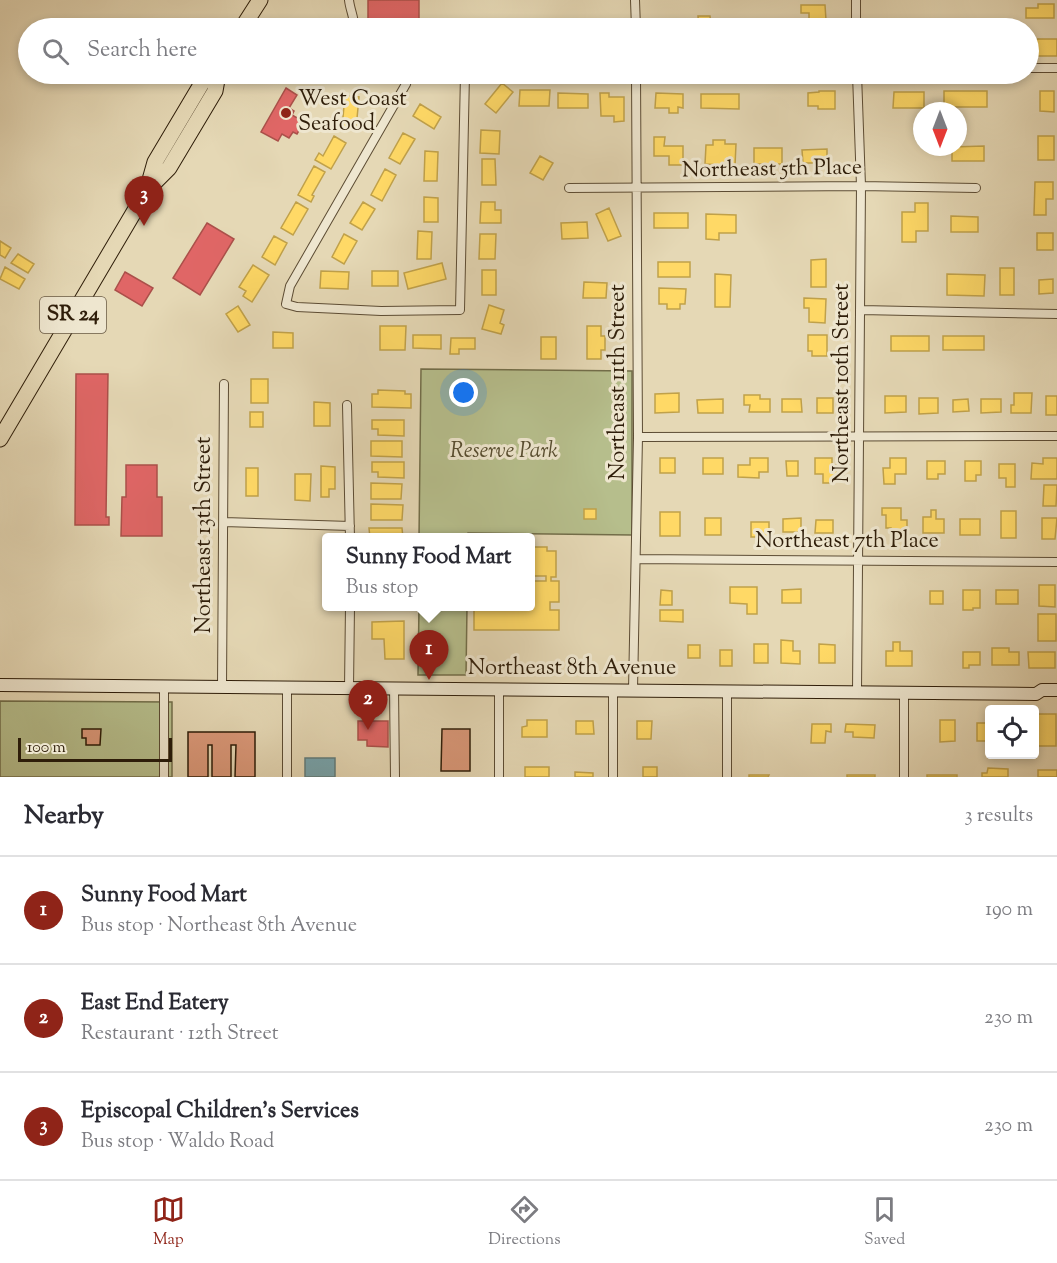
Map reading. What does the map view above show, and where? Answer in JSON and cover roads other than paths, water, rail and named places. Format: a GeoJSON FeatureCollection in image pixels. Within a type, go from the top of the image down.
{"type":"FeatureCollection","features":[{"type":"Feature","properties":{"kind":"highway"},"geometry":{"type":"LineString","coordinates":[[248,18],[260,0]]}},
{"type":"Feature","properties":{"kind":"highway","name":"SR 24"},"geometry":{"type":"LineString","coordinates":[[147,190],[155,162],[202,84]]}},
{"type":"Feature","properties":{"kind":"highway","name":"SR 24"},"geometry":{"type":"LineString","coordinates":[[0,439],[147,190],[169,168],[215,91],[216,84]]}},
{"type":"Feature","properties":{"kind":"street"},"geometry":{"type":"LineString","coordinates":[[349,0],[353,18]]}},
{"type":"Feature","properties":{"kind":"street"},"geometry":{"type":"LineString","coordinates":[[635,0],[636,18]]}},
{"type":"Feature","properties":{"kind":"street"},"geometry":{"type":"LineString","coordinates":[[856,0],[856,18]]}},
{"type":"Feature","properties":{"kind":"street"},"geometry":{"type":"LineString","coordinates":[[1039,68],[1057,68]]}},
{"type":"Feature","properties":{"kind":"street"},"geometry":{"type":"LineString","coordinates":[[406,84],[290,286],[286,304],[297,307],[381,311],[460,310],[465,84]]}},
{"type":"Feature","properties":{"kind":"street","name":"Northeast 11th Street"},"geometry":{"type":"LineString","coordinates":[[633,690],[638,437],[636,84]]}},
{"type":"Feature","properties":{"kind":"street","name":"Northeast 10th Street"},"geometry":{"type":"LineString","coordinates":[[857,84],[861,186],[861,435],[857,692]]}},
{"type":"Feature","properties":{"kind":"street","name":"Northeast 5th Place"},"geometry":{"type":"LineString","coordinates":[[569,188],[861,186],[976,188]]}},
{"type":"Feature","properties":{"kind":"street"},"geometry":{"type":"LineString","coordinates":[[861,310],[1057,314]]}},
{"type":"Feature","properties":{"kind":"street","name":"Northeast 13th Street"},"geometry":{"type":"LineString","coordinates":[[222,687],[224,384]]}},
{"type":"Feature","properties":{"kind":"street"},"geometry":{"type":"LineString","coordinates":[[347,405],[350,533]]}},
{"type":"Feature","properties":{"kind":"street"},"geometry":{"type":"LineString","coordinates":[[638,437],[1057,436]]}},
{"type":"Feature","properties":{"kind":"street"},"geometry":{"type":"LineString","coordinates":[[224,522],[350,526]]}},
{"type":"Feature","properties":{"kind":"street","name":"Northeast 7th Place"},"geometry":{"type":"LineString","coordinates":[[637,559],[1057,562]]}},
{"type":"Feature","properties":{"kind":"street"},"geometry":{"type":"LineString","coordinates":[[349,688],[350,611]]}},
{"type":"Feature","properties":{"kind":"street","name":"Northeast 8th Avenue"},"geometry":{"type":"LineString","coordinates":[[0,685],[1036,694],[1042,698],[1057,699]]}},
{"type":"Feature","properties":{"kind":"street"},"geometry":{"type":"LineString","coordinates":[[164,687],[164,777]]}},
{"type":"Feature","properties":{"kind":"street"},"geometry":{"type":"LineString","coordinates":[[287,688],[287,777]]}},
{"type":"Feature","properties":{"kind":"street"},"geometry":{"type":"LineString","coordinates":[[394,688],[395,777]]}},
{"type":"Feature","properties":{"kind":"street"},"geometry":{"type":"LineString","coordinates":[[499,689],[499,777]]}},
{"type":"Feature","properties":{"kind":"street"},"geometry":{"type":"LineString","coordinates":[[613,690],[613,777]]}},
{"type":"Feature","properties":{"kind":"street","name":"Northeast 8th Avenue"},"geometry":{"type":"LineString","coordinates":[[1036,694],[1042,690],[1057,690]]}},
{"type":"Feature","properties":{"kind":"street"},"geometry":{"type":"LineString","coordinates":[[727,691],[727,777]]}},
{"type":"Feature","properties":{"kind":"street"},"geometry":{"type":"LineString","coordinates":[[904,693],[904,777]]}},
{"type":"Feature","properties":{"kind":"place","name":"West Coast Seafood"},"geometry":{"type":"Point","coordinates":[286,113]}},
{"type":"Feature","properties":{"kind":"place","name":"Episcopal Children's Services"},"geometry":{"type":"Point","coordinates":[144,226]}},
{"type":"Feature","properties":{"kind":"place","name":"Sunny Food Mart"},"geometry":{"type":"Point","coordinates":[429,680]}},
{"type":"Feature","properties":{"kind":"place","name":"East End Eatery"},"geometry":{"type":"Point","coordinates":[368,730]}},
{"type":"Feature","properties":{"kind":"park label","name":"Reserve Park"},"geometry":{"type":"Point","coordinates":[504,452]}}]}
